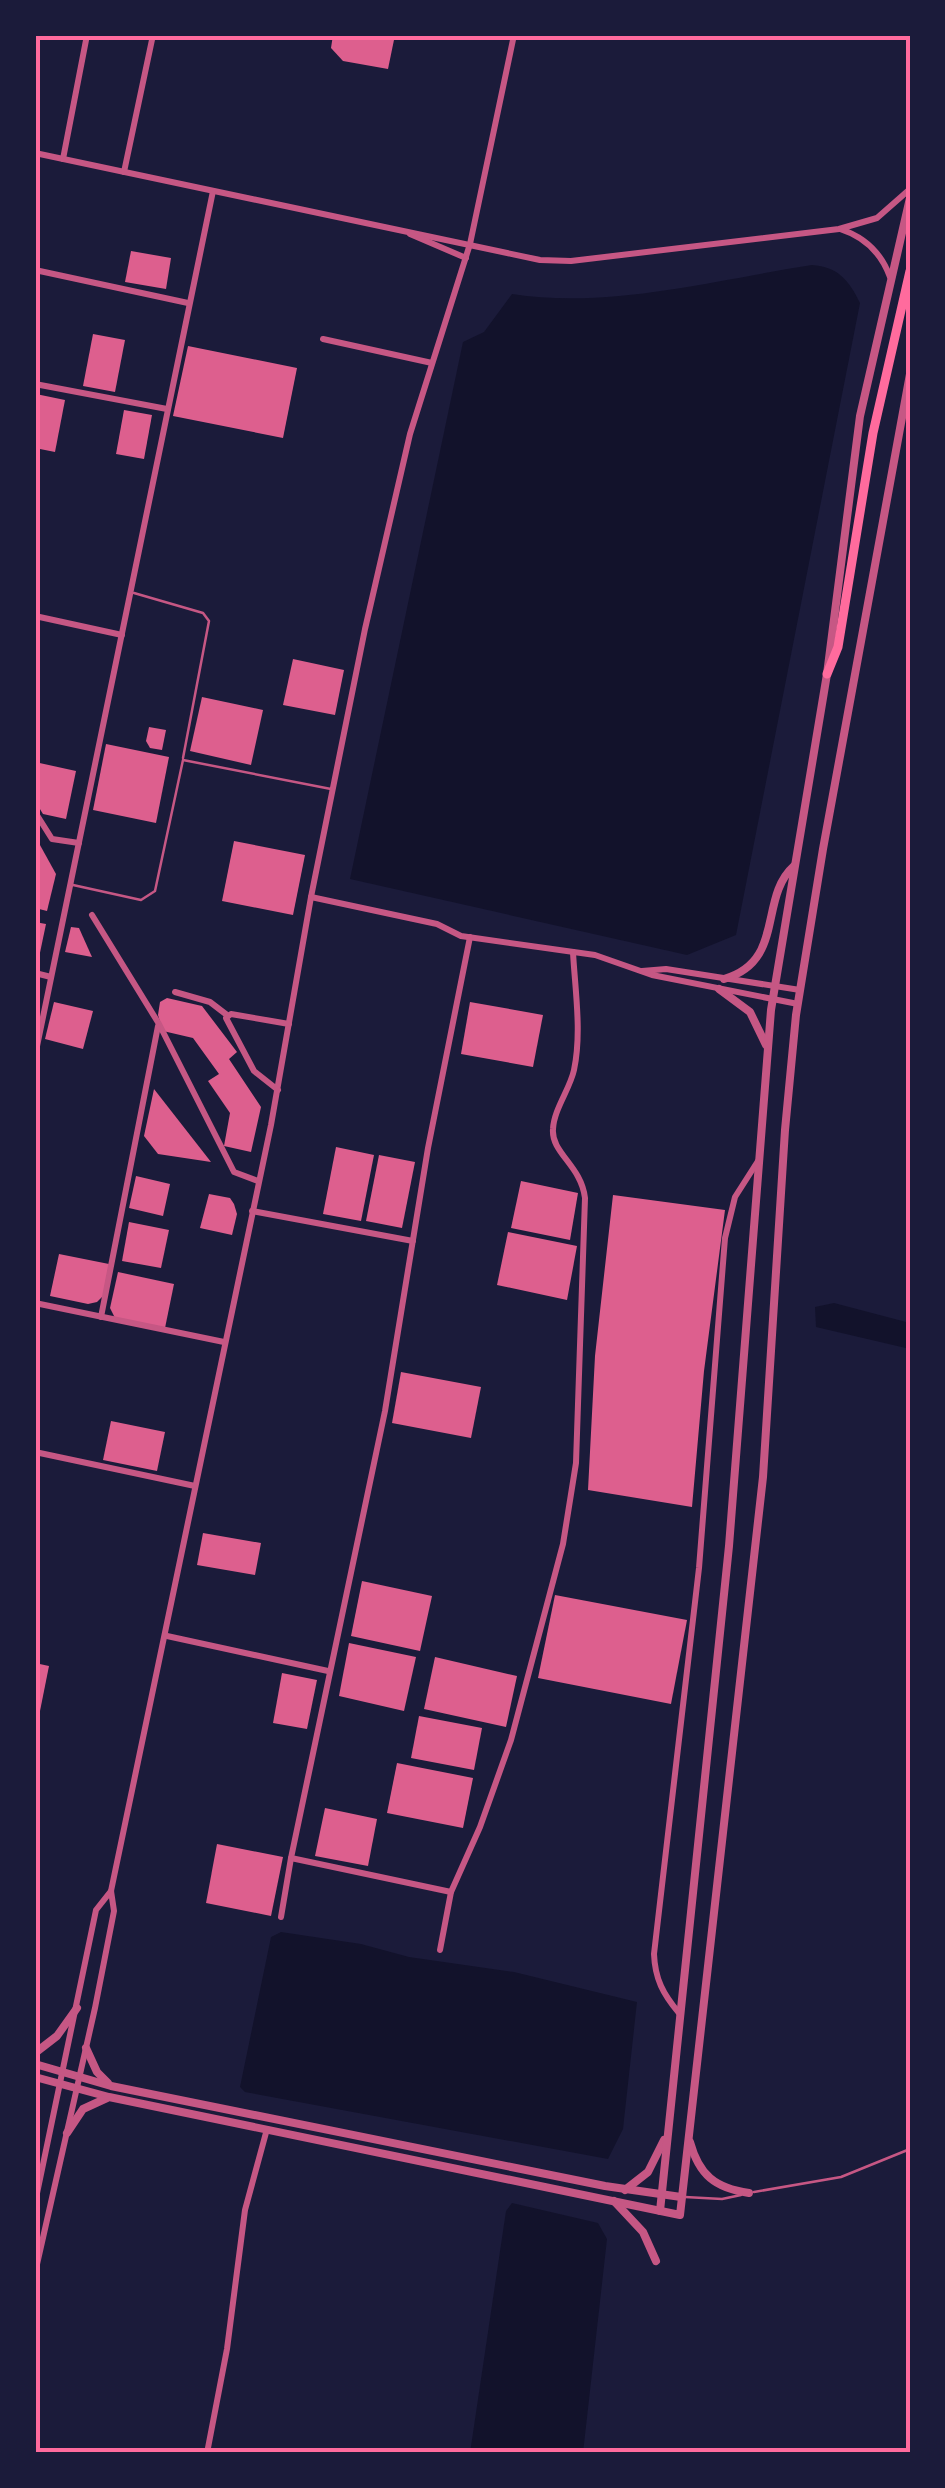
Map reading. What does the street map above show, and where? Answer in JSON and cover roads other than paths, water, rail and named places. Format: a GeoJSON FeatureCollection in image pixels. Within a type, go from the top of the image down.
{"type":"FeatureCollection","features":[{"type":"Feature","properties":{"kind":"main road"},"geometry":{"type":"LineString","coordinates":[[827,674],[838,646],[873,432],[910,271]]}},
{"type":"Feature","properties":{"kind":"street"},"geometry":{"type":"LineString","coordinates":[[62,159],[87,35]]}},
{"type":"Feature","properties":{"kind":"street"},"geometry":{"type":"LineString","coordinates":[[124,172],[153,35]]}},
{"type":"Feature","properties":{"kind":"street"},"geometry":{"type":"LineString","coordinates":[[35,2273],[114,1912],[111,1891],[278,1090],[311,897],[394,493],[470,244],[514,35]]}},
{"type":"Feature","properties":{"kind":"street"},"geometry":{"type":"LineString","coordinates":[[35,154],[527,258],[562,261],[839,228],[876,218],[910,190]]}},
{"type":"Feature","properties":{"kind":"street"},"geometry":{"type":"LineString","coordinates":[[35,1056],[213,191]]}},
{"type":"Feature","properties":{"kind":"street"},"geometry":{"type":"LineString","coordinates":[[660,2211],[730,1546],[772,999],[827,674],[860,416],[910,198]]}},
{"type":"Feature","properties":{"kind":"street"},"geometry":{"type":"LineString","coordinates":[[839,228],[867,242],[878,253],[890,277]]}},
{"type":"Feature","properties":{"kind":"street"},"geometry":{"type":"LineString","coordinates":[[405,231],[466,258]]}},
{"type":"Feature","properties":{"kind":"street"},"geometry":{"type":"LineString","coordinates":[[35,270],[188,303]]}},
{"type":"Feature","properties":{"kind":"street"},"geometry":{"type":"LineString","coordinates":[[323,339],[432,363]]}},
{"type":"Feature","properties":{"kind":"street"},"geometry":{"type":"LineString","coordinates":[[35,2077],[109,2098],[680,2215],[761,1497],[785,1130],[798,1004],[910,374]]}},
{"type":"Feature","properties":{"kind":"street"},"geometry":{"type":"LineString","coordinates":[[35,384],[168,409]]}},
{"type":"Feature","properties":{"kind":"street"},"geometry":{"type":"LineString","coordinates":[[35,616],[122,635]]}},
{"type":"Feature","properties":{"kind":"street"},"geometry":{"type":"LineString","coordinates":[[35,812],[52,839],[79,843]]}},
{"type":"Feature","properties":{"kind":"street"},"geometry":{"type":"LineString","coordinates":[[724,979],[739,973],[758,956],[782,884],[794,866]]}},
{"type":"Feature","properties":{"kind":"street"},"geometry":{"type":"LineString","coordinates":[[311,897],[427,922],[470,937],[595,955],[640,971],[798,1004]]}},
{"type":"Feature","properties":{"kind":"street"},"geometry":{"type":"LineString","coordinates":[[92,915],[158,1024],[234,1172],[258,1182]]}},
{"type":"Feature","properties":{"kind":"street"},"geometry":{"type":"LineString","coordinates":[[281,1917],[328,1670],[386,1410],[470,937]]}},
{"type":"Feature","properties":{"kind":"street"},"geometry":{"type":"LineString","coordinates":[[440,1950],[451,1892],[486,1812],[511,1740],[558,1571],[576,1463],[583,1182],[556,1144],[553,1128],[572,1077],[576,1053],[573,952]]}},
{"type":"Feature","properties":{"kind":"street"},"geometry":{"type":"LineString","coordinates":[[640,971],[666,969],[800,990]]}},
{"type":"Feature","properties":{"kind":"street"},"geometry":{"type":"LineString","coordinates":[[35,973],[51,976]]}},
{"type":"Feature","properties":{"kind":"street"},"geometry":{"type":"LineString","coordinates":[[719,989],[750,1012],[767,1049]]}},
{"type":"Feature","properties":{"kind":"street"},"geometry":{"type":"LineString","coordinates":[[175,992],[210,1002],[227,1015],[289,1024]]}},
{"type":"Feature","properties":{"kind":"street"},"geometry":{"type":"LineString","coordinates":[[227,1015],[226,1020],[258,1077],[278,1090]]}},
{"type":"Feature","properties":{"kind":"street"},"geometry":{"type":"LineString","coordinates":[[102,1317],[158,1024]]}},
{"type":"Feature","properties":{"kind":"street"},"geometry":{"type":"LineString","coordinates":[[680,2012],[666,1997],[656,1977],[654,1954],[700,1568],[725,1238],[736,1197],[758,1160]]}},
{"type":"Feature","properties":{"kind":"street"},"geometry":{"type":"LineString","coordinates":[[252,1212],[413,1241]]}},
{"type":"Feature","properties":{"kind":"street"},"geometry":{"type":"LineString","coordinates":[[35,1303],[224,1342]]}},
{"type":"Feature","properties":{"kind":"street"},"geometry":{"type":"LineString","coordinates":[[35,1452],[195,1486]]}},
{"type":"Feature","properties":{"kind":"street"},"geometry":{"type":"LineString","coordinates":[[166,1636],[328,1670]]}},
{"type":"Feature","properties":{"kind":"street"},"geometry":{"type":"LineString","coordinates":[[291,1858],[451,1892]]}},
{"type":"Feature","properties":{"kind":"street"},"geometry":{"type":"LineString","coordinates":[[35,2203],[96,1910],[111,1891]]}},
{"type":"Feature","properties":{"kind":"street"},"geometry":{"type":"LineString","coordinates":[[35,2053],[56,2036],[77,2008]]}},
{"type":"Feature","properties":{"kind":"street"},"geometry":{"type":"LineString","coordinates":[[86,2048],[98,2072],[111,2086]]}},
{"type":"Feature","properties":{"kind":"street"},"geometry":{"type":"LineString","coordinates":[[35,2064],[111,2086],[625,2190],[681,2197]]}},
{"type":"Feature","properties":{"kind":"street"},"geometry":{"type":"LineString","coordinates":[[67,2133],[87,2106],[109,2098]]}},
{"type":"Feature","properties":{"kind":"street"},"geometry":{"type":"LineString","coordinates":[[625,2190],[648,2172],[668,2126]]}},
{"type":"Feature","properties":{"kind":"street"},"geometry":{"type":"LineString","coordinates":[[207,2453],[227,2349],[245,2210],[266,2129]]}},
{"type":"Feature","properties":{"kind":"street"},"geometry":{"type":"LineString","coordinates":[[688,2134],[694,2156],[707,2178],[729,2190],[748,2193]]}},
{"type":"Feature","properties":{"kind":"street"},"geometry":{"type":"LineString","coordinates":[[614,2201],[643,2232],[656,2261]]}},
{"type":"Feature","properties":{"kind":"lane"},"geometry":{"type":"LineString","coordinates":[[70,884],[141,900],[155,891],[183,760],[210,621],[203,613],[130,592]]}},
{"type":"Feature","properties":{"kind":"lane"},"geometry":{"type":"LineString","coordinates":[[183,760],[333,789]]}},
{"type":"Feature","properties":{"kind":"lane"},"geometry":{"type":"LineString","coordinates":[[681,2197],[722,2199],[841,2177],[910,2148]]}}]}
